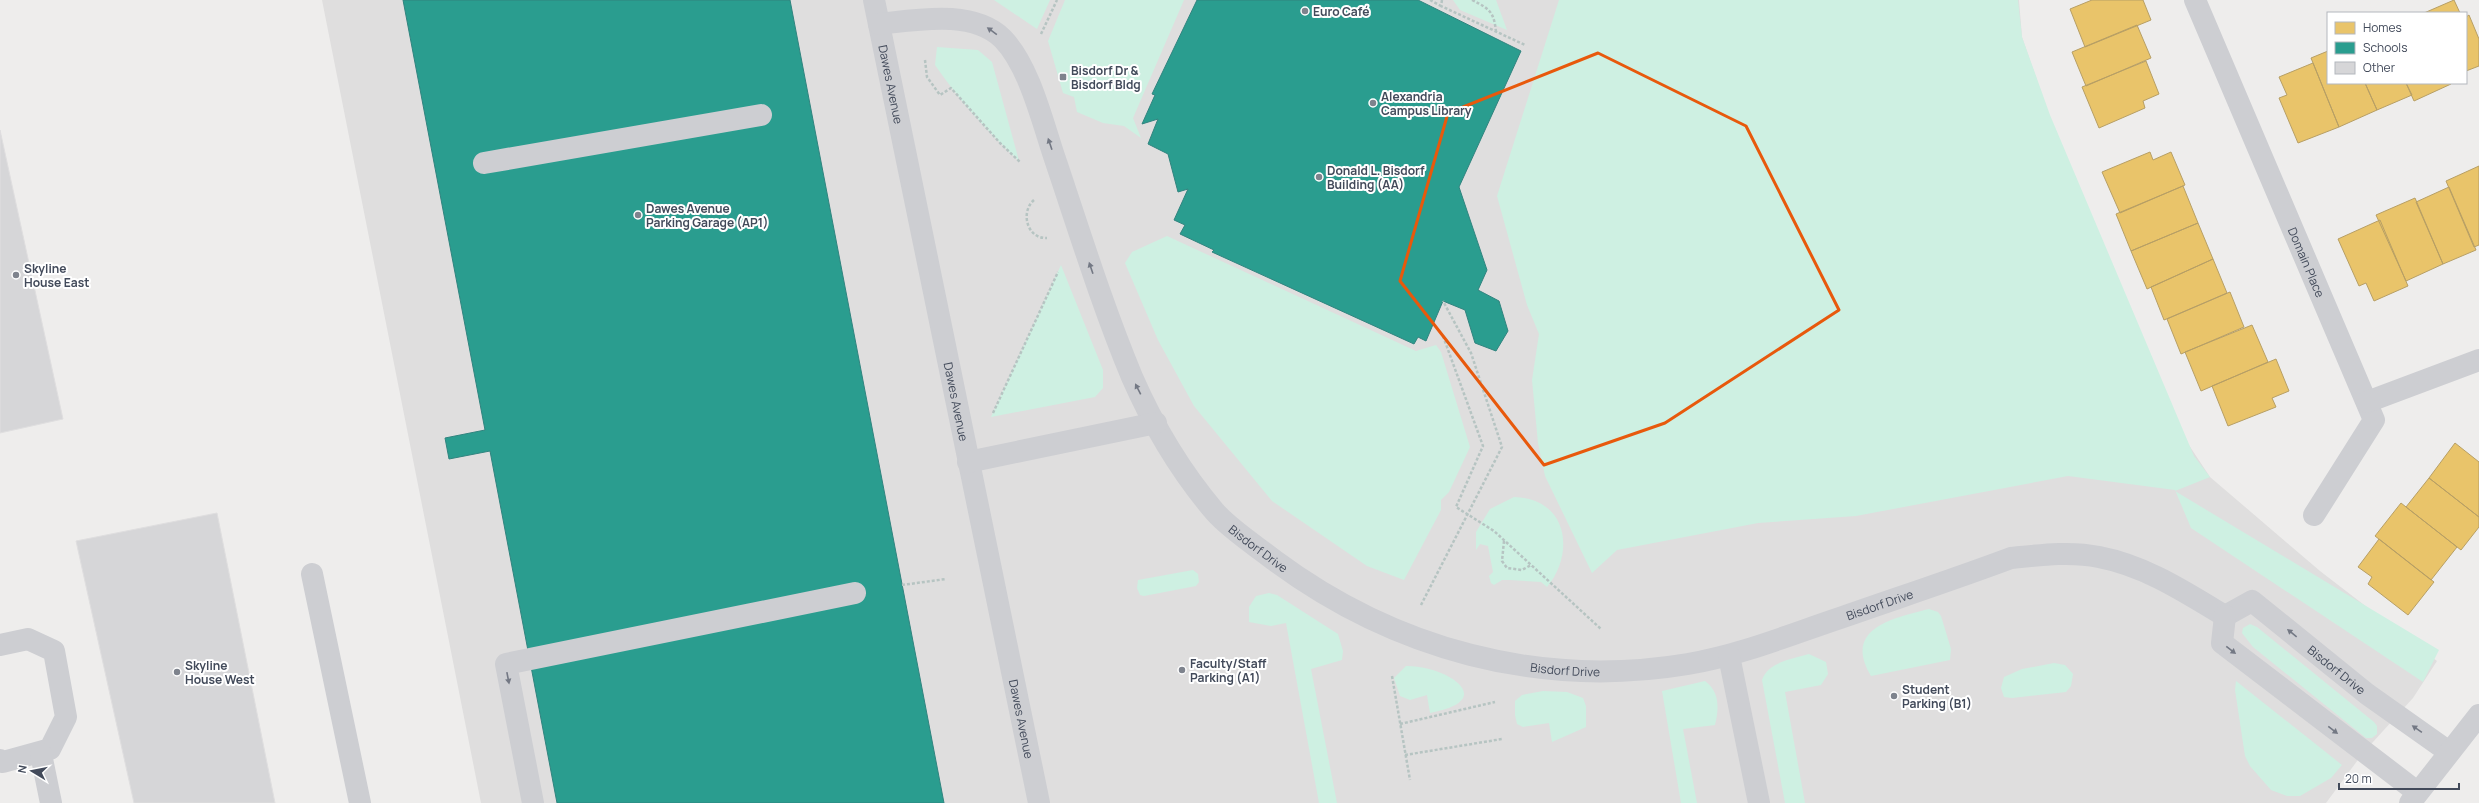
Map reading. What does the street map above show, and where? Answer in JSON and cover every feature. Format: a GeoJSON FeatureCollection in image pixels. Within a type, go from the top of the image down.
{"type":"FeatureCollection","features":[{"type":"Feature","properties":{"kind":"street","name":"Dawes Avenue"},"geometry":{"type":"LineString","coordinates":[[874,0],[1039,803]]}},
{"type":"Feature","properties":{"kind":"street","name":"Domain Place"},"geometry":{"type":"LineString","coordinates":[[2196,0],[2374,420],[2314,515]]}},
{"type":"Feature","properties":{"kind":"street","name":"Bisdorf Drive"},"geometry":{"type":"LineString","coordinates":[[879,24],[915,20],[959,21],[984,25],[1002,38],[1017,58],[1036,104],[1103,302],[1134,380],[1168,448],[1222,518],[1274,560],[1326,596],[1408,636],[1497,662],[1553,669],[1610,670],[1683,665],[1729,656],[2011,558],[2056,554],[2098,556],[2124,563],[2161,577],[2225,616],[2252,601],[2366,694],[2449,752]]}},
{"type":"Feature","properties":{"kind":"street"},"geometry":{"type":"LineString","coordinates":[[484,163],[762,115]]}},
{"type":"Feature","properties":{"kind":"street"},"geometry":{"type":"LineString","coordinates":[[2367,402],[2479,360]]}},
{"type":"Feature","properties":{"kind":"street"},"geometry":{"type":"LineString","coordinates":[[968,462],[1156,423]]}},
{"type":"Feature","properties":{"kind":"street"},"geometry":{"type":"LineString","coordinates":[[312,574],[360,803]]}},
{"type":"Feature","properties":{"kind":"street"},"geometry":{"type":"LineString","coordinates":[[533,803],[506,664],[854,593]]}},
{"type":"Feature","properties":{"kind":"street"},"geometry":{"type":"LineString","coordinates":[[2225,616],[2222,643],[2413,797],[2479,715]]}},
{"type":"Feature","properties":{"kind":"street"},"geometry":{"type":"LineString","coordinates":[[0,645],[28,639],[54,650],[66,717],[50,750],[41,754],[3,762],[0,760]]}},
{"type":"Feature","properties":{"kind":"street"},"geometry":{"type":"LineString","coordinates":[[1729,656],[1759,803]]}},
{"type":"Feature","properties":{"kind":"street"},"geometry":{"type":"LineString","coordinates":[[41,754],[51,803]]}},
{"type":"Feature","properties":{"kind":"path"},"geometry":{"type":"LineString","coordinates":[[1036,38],[1040,35],[1056,0]]}},
{"type":"Feature","properties":{"kind":"path"},"geometry":{"type":"LineString","coordinates":[[1430,0],[1525,45]]}},
{"type":"Feature","properties":{"kind":"path"},"geometry":{"type":"LineString","coordinates":[[1441,6],[1442,0]]}},
{"type":"Feature","properties":{"kind":"path"},"geometry":{"type":"LineString","coordinates":[[1472,0],[1487,8],[1495,18],[1496,32]]}},
{"type":"Feature","properties":{"kind":"path"},"geometry":{"type":"LineString","coordinates":[[925,60],[927,77],[940,95],[951,88],[1000,143],[1019,161],[1029,177],[1058,167]]}},
{"type":"Feature","properties":{"kind":"path"},"geometry":{"type":"LineString","coordinates":[[1037,197],[1027,209],[1027,224],[1037,236],[1052,238]]}},
{"type":"Feature","properties":{"kind":"path"},"geometry":{"type":"LineString","coordinates":[[991,417],[1061,265]]}},
{"type":"Feature","properties":{"kind":"path"},"geometry":{"type":"LineString","coordinates":[[1420,608],[1502,448],[1472,353],[1444,300]]}},
{"type":"Feature","properties":{"kind":"path"},"geometry":{"type":"LineString","coordinates":[[1443,336],[1483,446],[1456,506],[1467,515],[1494,531],[1602,629]]}},
{"type":"Feature","properties":{"kind":"path"},"geometry":{"type":"LineString","coordinates":[[1504,541],[1502,561],[1507,568],[1522,570],[1532,565]]}},
{"type":"Feature","properties":{"kind":"path"},"geometry":{"type":"LineString","coordinates":[[902,585],[946,579]]}},
{"type":"Feature","properties":{"kind":"path"},"geometry":{"type":"LineString","coordinates":[[1392,676],[1410,780]]}},
{"type":"Feature","properties":{"kind":"path"},"geometry":{"type":"LineString","coordinates":[[1400,724],[1495,702]]}},
{"type":"Feature","properties":{"kind":"path"},"geometry":{"type":"LineString","coordinates":[[1405,755],[1502,739]]}},
{"type":"Feature","properties":{"kind":"highlighted area"},"geometry":{"type":"Polygon","coordinates":[[[1598,53],[1746,126],[1839,310],[1665,423],[1544,465],[1400,281],[1448,113],[1598,53]]]}},
{"type":"Feature","properties":{"kind":"shaded area"},"geometry":{"type":"Polygon","coordinates":[[[322,0],[2019,0],[2022,37],[2136,365],[2210,477],[2320,571],[2437,661],[2413,698],[2363,753],[2326,803],[481,803],[322,0]]]}},
{"type":"Feature","properties":{"kind":"green space"},"geometry":{"type":"Polygon","coordinates":[[[994,0],[1050,0],[1037,29],[994,0]]]}},
{"type":"Feature","properties":{"kind":"green space"},"geometry":{"type":"Polygon","coordinates":[[[1065,0],[1184,0],[1133,118],[1141,138],[1124,126],[1103,123],[1077,112],[1074,97],[1063,93],[1048,41],[1065,0]]]}},
{"type":"Feature","properties":{"kind":"green space"},"geometry":{"type":"Polygon","coordinates":[[[1453,0],[1496,0],[1507,30],[1460,10],[1453,0]]]}},
{"type":"Feature","properties":{"kind":"green space"},"geometry":{"type":"Polygon","coordinates":[[[1559,0],[2018,0],[2022,37],[2050,115],[2194,456],[2210,477],[2175,491],[2068,476],[1856,516],[1758,523],[1617,550],[1592,573],[1545,476],[1538,443],[1532,380],[1539,334],[1527,305],[1497,196],[1559,0]]]}},
{"type":"Feature","properties":{"kind":"green space"},"geometry":{"type":"Polygon","coordinates":[[[937,47],[978,50],[992,62],[1019,161],[974,115],[944,78],[935,65],[937,47]]]}},
{"type":"Feature","properties":{"kind":"green space"},"geometry":{"type":"Polygon","coordinates":[[[1167,236],[1416,351],[1436,345],[1441,352],[1470,447],[1449,492],[1441,500],[1441,510],[1404,580],[1367,566],[1272,501],[1194,406],[1158,340],[1125,263],[1132,252],[1167,236]]]}},
{"type":"Feature","properties":{"kind":"green space"},"geometry":{"type":"Polygon","coordinates":[[[1061,265],[1103,370],[1103,388],[1095,397],[991,417],[1061,265]]]}},
{"type":"Feature","properties":{"kind":"green space"},"geometry":{"type":"Polygon","coordinates":[[[2176,491],[2439,650],[2423,682],[2191,528],[2176,491]]]}},
{"type":"Feature","properties":{"kind":"green space"},"geometry":{"type":"Polygon","coordinates":[[[1514,497],[1532,500],[1546,507],[1555,517],[1561,529],[1563,543],[1562,558],[1556,573],[1547,587],[1541,582],[1509,580],[1502,580],[1494,585],[1491,583],[1489,576],[1493,572],[1488,546],[1480,544],[1476,550],[1476,532],[1490,509],[1514,497]]]}},
{"type":"Feature","properties":{"kind":"green space"},"geometry":{"type":"Polygon","coordinates":[[[1193,570],[1198,574],[1199,582],[1196,586],[1144,596],[1140,595],[1137,588],[1138,580],[1193,570]]]}},
{"type":"Feature","properties":{"kind":"green space"},"geometry":{"type":"Polygon","coordinates":[[[1269,593],[1277,595],[1338,634],[1343,651],[1342,660],[1311,669],[1337,803],[1319,803],[1286,623],[1271,626],[1249,622],[1249,607],[1256,596],[1269,593]]]}},
{"type":"Feature","properties":{"kind":"green space"},"geometry":{"type":"Polygon","coordinates":[[[1929,609],[1938,612],[1941,616],[1951,649],[1950,660],[1871,676],[1864,660],[1863,647],[1867,636],[1876,628],[1888,621],[1929,609]]]}},
{"type":"Feature","properties":{"kind":"green space"},"geometry":{"type":"Polygon","coordinates":[[[2250,624],[2257,627],[2374,722],[2377,726],[2377,734],[2372,738],[2366,738],[2253,647],[2242,633],[2243,628],[2250,624]]]}},
{"type":"Feature","properties":{"kind":"green space"},"geometry":{"type":"Polygon","coordinates":[[[1809,654],[1826,662],[1828,674],[1821,685],[1785,692],[1805,803],[1785,803],[1762,680],[1769,669],[1775,665],[1809,654]]]}},
{"type":"Feature","properties":{"kind":"green space"},"geometry":{"type":"Polygon","coordinates":[[[2054,663],[2065,665],[2073,674],[2071,686],[2066,692],[2012,698],[2004,697],[2001,688],[2004,677],[2022,669],[2054,663]]]}},
{"type":"Feature","properties":{"kind":"green space"},"geometry":{"type":"Polygon","coordinates":[[[1406,666],[1421,667],[1436,671],[1449,677],[1459,684],[1464,692],[1462,700],[1451,707],[1430,713],[1427,695],[1410,700],[1400,696],[1394,678],[1406,666]]]}},
{"type":"Feature","properties":{"kind":"green space"},"geometry":{"type":"Polygon","coordinates":[[[1705,681],[1710,685],[1716,696],[1718,707],[1715,725],[1683,729],[1697,803],[1681,803],[1662,691],[1705,681]]]}},
{"type":"Feature","properties":{"kind":"green space"},"geometry":{"type":"Polygon","coordinates":[[[2236,681],[2342,765],[2331,778],[2300,796],[2287,796],[2271,790],[2250,766],[2245,756],[2235,690],[2236,681]]]}},
{"type":"Feature","properties":{"kind":"green space"},"geometry":{"type":"Polygon","coordinates":[[[1543,691],[1567,692],[1583,698],[1586,706],[1586,727],[1552,742],[1549,723],[1523,727],[1517,724],[1515,715],[1515,701],[1522,695],[1543,691]]]}},
{"type":"Feature","properties":{"kind":"building: Homes"},"geometry":{"type":"Polygon","coordinates":[[[2092,0],[2143,0],[2151,20],[2085,47],[2070,9],[2092,0]]]}},
{"type":"Feature","properties":{"kind":"building: Homes"},"geometry":{"type":"Polygon","coordinates":[[[2454,0],[2460,12],[2426,12],[2454,0]]]}},
{"type":"Feature","properties":{"kind":"building: Homes"},"geometry":{"type":"Polygon","coordinates":[[[2469,15],[2479,39],[2479,66],[2467,71],[2467,16],[2469,15]]]}},
{"type":"Feature","properties":{"kind":"building: Homes"},"geometry":{"type":"Polygon","coordinates":[[[2137,25],[2151,58],[2086,86],[2072,52],[2137,25]]]}},
{"type":"Feature","properties":{"kind":"building: Homes"},"geometry":{"type":"Polygon","coordinates":[[[2327,51],[2327,84],[2365,84],[2377,110],[2339,127],[2311,58],[2327,51]]]}},
{"type":"Feature","properties":{"kind":"building: Homes"},"geometry":{"type":"Polygon","coordinates":[[[2146,61],[2159,94],[2143,101],[2145,108],[2099,128],[2082,87],[2146,61]]]}},
{"type":"Feature","properties":{"kind":"building: Homes"},"geometry":{"type":"Polygon","coordinates":[[[2313,63],[2339,127],[2298,143],[2279,98],[2287,95],[2279,77],[2313,63]]]}},
{"type":"Feature","properties":{"kind":"building: Homes"},"geometry":{"type":"Polygon","coordinates":[[[2365,84],[2406,84],[2412,95],[2377,110],[2365,84]]]}},
{"type":"Feature","properties":{"kind":"building: Homes"},"geometry":{"type":"Polygon","coordinates":[[[2406,84],[2451,84],[2414,101],[2406,84]]]}},
{"type":"Feature","properties":{"kind":"building: Homes"},"geometry":{"type":"Polygon","coordinates":[[[2150,152],[2153,160],[2171,152],[2185,185],[2120,213],[2102,172],[2150,152]]]}},
{"type":"Feature","properties":{"kind":"building: Homes"},"geometry":{"type":"Polygon","coordinates":[[[2479,166],[2479,245],[2474,247],[2446,181],[2479,166]]]}},
{"type":"Feature","properties":{"kind":"building: Homes"},"geometry":{"type":"Polygon","coordinates":[[[2183,186],[2198,223],[2131,251],[2116,214],[2183,186]]]}},
{"type":"Feature","properties":{"kind":"building: Homes"},"geometry":{"type":"Polygon","coordinates":[[[2449,187],[2476,250],[2443,264],[2416,202],[2449,187]]]}},
{"type":"Feature","properties":{"kind":"building: Homes"},"geometry":{"type":"Polygon","coordinates":[[[2415,198],[2443,264],[2406,281],[2376,215],[2415,198]]]}},
{"type":"Feature","properties":{"kind":"building: Homes"},"geometry":{"type":"Polygon","coordinates":[[[2380,220],[2408,286],[2374,301],[2366,283],[2359,286],[2338,239],[2380,220]]]}},
{"type":"Feature","properties":{"kind":"building: Homes"},"geometry":{"type":"Polygon","coordinates":[[[2198,223],[2213,259],[2147,289],[2131,251],[2198,223]]]}},
{"type":"Feature","properties":{"kind":"building: Homes"},"geometry":{"type":"Polygon","coordinates":[[[2213,259],[2227,293],[2164,320],[2151,287],[2213,259]]]}},
{"type":"Feature","properties":{"kind":"building: Homes"},"geometry":{"type":"Polygon","coordinates":[[[2230,292],[2244,327],[2181,354],[2167,319],[2230,292]]]}},
{"type":"Feature","properties":{"kind":"building: Homes"},"geometry":{"type":"Polygon","coordinates":[[[2252,325],[2268,362],[2201,391],[2185,352],[2252,325]]]}},
{"type":"Feature","properties":{"kind":"building: Homes"},"geometry":{"type":"Polygon","coordinates":[[[2276,359],[2289,391],[2272,398],[2276,407],[2228,426],[2212,386],[2276,359]]]}},
{"type":"Feature","properties":{"kind":"building: Homes"},"geometry":{"type":"Polygon","coordinates":[[[2455,443],[2479,462],[2479,517],[2429,478],[2455,443]]]}},
{"type":"Feature","properties":{"kind":"building: Homes"},"geometry":{"type":"Polygon","coordinates":[[[2429,478],[2479,517],[2479,527],[2461,550],[2406,507],[2429,478]]]}},
{"type":"Feature","properties":{"kind":"building: Homes"},"geometry":{"type":"Polygon","coordinates":[[[2401,503],[2457,547],[2431,580],[2375,536],[2401,503]]]}},
{"type":"Feature","properties":{"kind":"building: Homes"},"geometry":{"type":"Polygon","coordinates":[[[2379,539],[2434,582],[2408,615],[2368,584],[2372,577],[2358,567],[2379,539]]]}},
{"type":"Feature","properties":{"kind":"building: Schools","name":"Dawes Avenue Parking Garage (AP1)"},"geometry":{"type":"Polygon","coordinates":[[[403,0],[790,0],[944,803],[557,803],[490,451],[449,459],[445,438],[485,430],[403,0]]]}},
{"type":"Feature","properties":{"kind":"building: Schools","name":"Donald L. Bisdorf Building (AA)"},"geometry":{"type":"Polygon","coordinates":[[[1197,0],[1418,0],[1521,51],[1459,187],[1487,270],[1478,290],[1499,301],[1508,331],[1496,351],[1475,343],[1465,310],[1443,301],[1426,341],[1418,337],[1414,344],[1212,252],[1214,250],[1180,234],[1185,225],[1174,220],[1188,189],[1178,192],[1168,154],[1148,144],[1158,119],[1142,124],[1155,95],[1152,94],[1197,0]]]}},
{"type":"Feature","properties":{"kind":"building: Other","name":"Skyline House East"},"geometry":{"type":"Polygon","coordinates":[[[0,130],[63,419],[0,433],[0,130]]]}},
{"type":"Feature","properties":{"kind":"building: Other","name":"Skyline House West"},"geometry":{"type":"Polygon","coordinates":[[[217,513],[275,803],[134,803],[76,541],[217,513]]]}},
{"type":"Feature","properties":{"kind":"place","name":"Euro Café"},"geometry":{"type":"Point","coordinates":[1305,11]}},
{"type":"Feature","properties":{"kind":"place","name":"Bisdorf Dr & Bisdorf Bldg"},"geometry":{"type":"Point","coordinates":[1063,77]}},
{"type":"Feature","properties":{"kind":"place","name":"Alexandria Campus Library"},"geometry":{"type":"Point","coordinates":[1373,103]}},
{"type":"Feature","properties":{"kind":"place","name":"Donald L. Bisdorf Building (AA)"},"geometry":{"type":"Point","coordinates":[1319,177]}},
{"type":"Feature","properties":{"kind":"place","name":"Dawes Avenue Parking Garage (AP1)"},"geometry":{"type":"Point","coordinates":[638,215]}},
{"type":"Feature","properties":{"kind":"place","name":"Skyline House East"},"geometry":{"type":"Point","coordinates":[16,275]}},
{"type":"Feature","properties":{"kind":"place","name":"Faculty/Staff Parking (A1)"},"geometry":{"type":"Point","coordinates":[1182,670]}},
{"type":"Feature","properties":{"kind":"place","name":"Skyline House West"},"geometry":{"type":"Point","coordinates":[177,672]}},
{"type":"Feature","properties":{"kind":"place","name":"Student Parking (B1)"},"geometry":{"type":"Point","coordinates":[1894,696]}}]}
